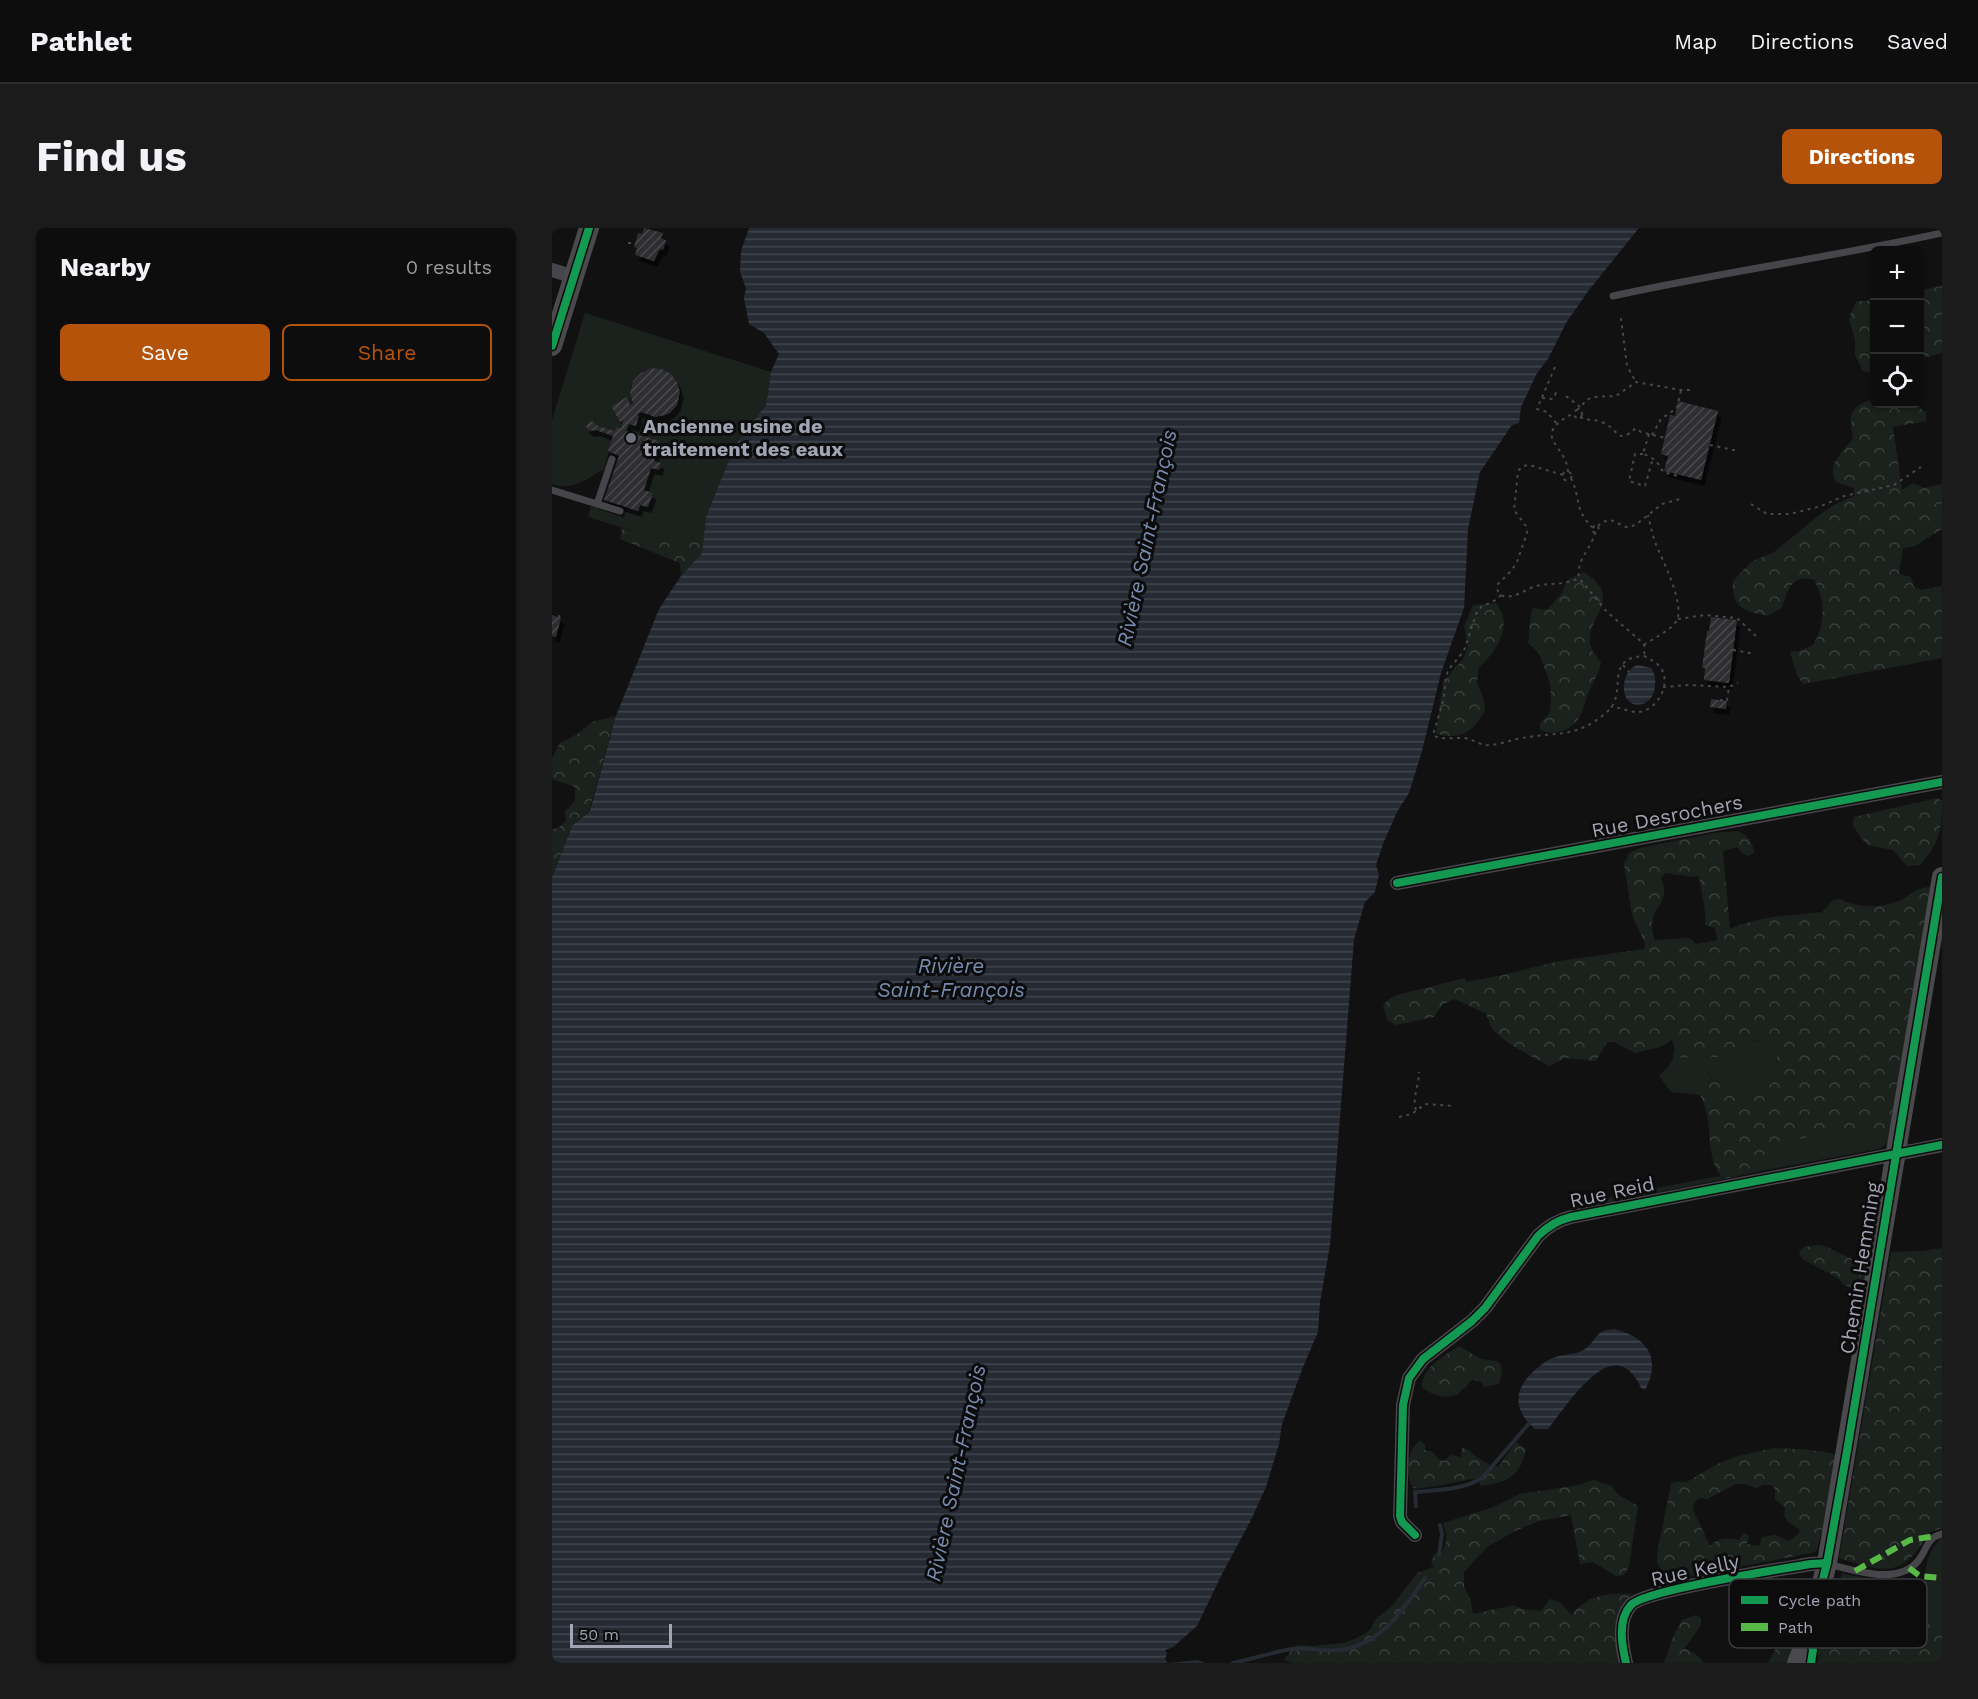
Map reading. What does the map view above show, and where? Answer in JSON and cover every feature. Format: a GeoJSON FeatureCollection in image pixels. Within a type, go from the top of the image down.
{"type":"FeatureCollection","features":[{"type":"Feature","properties":{"kind":"street"},"geometry":{"type":"LineString","coordinates":[[552,346],[589,228]]}},
{"type":"Feature","properties":{"kind":"street"},"geometry":{"type":"LineString","coordinates":[[552,270],[573,277]]}},
{"type":"Feature","properties":{"kind":"street","name":"Rue Desrochers"},"geometry":{"type":"LineString","coordinates":[[1397,883],[1942,782]]}},
{"type":"Feature","properties":{"kind":"street","name":"Chemin Hemming"},"geometry":{"type":"LineString","coordinates":[[1823,1579],[1847,1451],[1942,877]]}},
{"type":"Feature","properties":{"kind":"street","name":"Rue Reid"},"geometry":{"type":"LineString","coordinates":[[1414,1535],[1402,1522],[1400,1516],[1403,1405],[1409,1378],[1424,1359],[1485,1308],[1538,1236],[1549,1227],[1571,1217],[1942,1145]]}},
{"type":"Feature","properties":{"kind":"street","name":"Rue Kelly"},"geometry":{"type":"LineString","coordinates":[[1730,1579],[1827,1563]]}},
{"type":"Feature","properties":{"kind":"street","name":"Rue Kelly"},"geometry":{"type":"LineString","coordinates":[[1626,1663],[1622,1644],[1623,1625],[1631,1604],[1647,1596],[1729,1579]]}},
{"type":"Feature","properties":{"kind":"street","name":"Chemin Hemming"},"geometry":{"type":"LineString","coordinates":[[1797,1663],[1803,1648]]}},
{"type":"Feature","properties":{"kind":"lane"},"geometry":{"type":"LineString","coordinates":[[1613,296],[1677,282],[1942,234]]}},
{"type":"Feature","properties":{"kind":"lane"},"geometry":{"type":"LineString","coordinates":[[597,504],[612,459]]}},
{"type":"Feature","properties":{"kind":"lane"},"geometry":{"type":"LineString","coordinates":[[552,490],[620,512]]}},
{"type":"Feature","properties":{"kind":"lane"},"geometry":{"type":"LineString","coordinates":[[1827,1563],[1855,1571],[1895,1574],[1913,1565],[1931,1539],[1942,1534]]}},
{"type":"Feature","properties":{"kind":"path"},"geometry":{"type":"LineString","coordinates":[[628,243],[635,243]]}},
{"type":"Feature","properties":{"kind":"path"},"geometry":{"type":"LineString","coordinates":[[1621,318],[1627,366],[1636,382]]}},
{"type":"Feature","properties":{"kind":"path"},"geometry":{"type":"LineString","coordinates":[[1555,367],[1537,409],[1547,412],[1557,424]]}},
{"type":"Feature","properties":{"kind":"path"},"geometry":{"type":"LineString","coordinates":[[1595,533],[1580,513],[1571,474],[1552,440],[1552,432],[1557,424],[1592,397],[1616,396],[1636,382],[1692,390]]}},
{"type":"Feature","properties":{"kind":"path"},"geometry":{"type":"LineString","coordinates":[[1643,454],[1650,434],[1661,419],[1677,408],[1681,390]]}},
{"type":"Feature","properties":{"kind":"path"},"geometry":{"type":"LineString","coordinates":[[1542,398],[1553,399],[1556,393],[1558,394]]}},
{"type":"Feature","properties":{"kind":"path"},"geometry":{"type":"LineString","coordinates":[[1566,396],[1579,408],[1580,417]]}},
{"type":"Feature","properties":{"kind":"path"},"geometry":{"type":"LineString","coordinates":[[1574,413],[1576,417],[1606,424],[1617,435],[1626,436],[1636,428],[1641,432],[1665,438]]}},
{"type":"Feature","properties":{"kind":"path"},"geometry":{"type":"LineString","coordinates":[[1710,445],[1738,451]]}},
{"type":"Feature","properties":{"kind":"path"},"geometry":{"type":"LineString","coordinates":[[1653,458],[1645,486],[1629,481],[1635,454],[1653,458],[1663,472],[1681,477]]}},
{"type":"Feature","properties":{"kind":"path"},"geometry":{"type":"LineString","coordinates":[[1571,478],[1566,480],[1563,475],[1529,465],[1523,466],[1518,471],[1514,510],[1526,526],[1527,533],[1511,571],[1497,584],[1497,589],[1501,595],[1510,596],[1535,586],[1565,584],[1580,578]]}},
{"type":"Feature","properties":{"kind":"path"},"geometry":{"type":"LineString","coordinates":[[1751,504],[1767,514],[1798,513],[1844,496],[1894,485],[1921,467]]}},
{"type":"Feature","properties":{"kind":"path"},"geometry":{"type":"LineString","coordinates":[[1563,475],[1568,472]]}},
{"type":"Feature","properties":{"kind":"path"},"geometry":{"type":"LineString","coordinates":[[1644,656],[1644,645],[1638,637],[1606,612],[1580,578],[1578,572],[1580,562],[1602,522],[1611,520],[1631,527],[1662,504],[1680,499]]}},
{"type":"Feature","properties":{"kind":"path"},"geometry":{"type":"LineString","coordinates":[[1648,515],[1654,541],[1673,586],[1678,619]]}},
{"type":"Feature","properties":{"kind":"path"},"geometry":{"type":"LineString","coordinates":[[1592,527],[1598,526]]}},
{"type":"Feature","properties":{"kind":"path"},"geometry":{"type":"LineString","coordinates":[[1501,595],[1481,607],[1476,614],[1464,651],[1449,669],[1444,698],[1433,735],[1445,739],[1468,739],[1488,745],[1520,738],[1565,734],[1590,723],[1611,707],[1622,664],[1630,659],[1644,656],[1660,667],[1663,672],[1661,698],[1652,708],[1638,712],[1611,707]]}},
{"type":"Feature","properties":{"kind":"path"},"geometry":{"type":"LineString","coordinates":[[559,618],[560,612]]}},
{"type":"Feature","properties":{"kind":"path"},"geometry":{"type":"LineString","coordinates":[[1644,645],[1678,619],[1706,615],[1737,618],[1756,636]]}},
{"type":"Feature","properties":{"kind":"path"},"geometry":{"type":"LineString","coordinates":[[1733,650],[1755,654]]}},
{"type":"Feature","properties":{"kind":"path"},"geometry":{"type":"LineString","coordinates":[[1622,664],[1629,672]]}},
{"type":"Feature","properties":{"kind":"path"},"geometry":{"type":"LineString","coordinates":[[1663,687],[1689,685],[1729,687],[1738,683]]}},
{"type":"Feature","properties":{"kind":"path"},"geometry":{"type":"LineString","coordinates":[[1720,700],[1727,701],[1729,687]]}},
{"type":"Feature","properties":{"kind":"path"},"geometry":{"type":"LineString","coordinates":[[1416,1110],[1419,1072]]}},
{"type":"Feature","properties":{"kind":"path"},"geometry":{"type":"LineString","coordinates":[[1415,1101],[1422,1105],[1453,1106]]}},
{"type":"Feature","properties":{"kind":"path"},"geometry":{"type":"LineString","coordinates":[[1400,1117],[1412,1114],[1422,1105]]}},
{"type":"Feature","properties":{"kind":"green space"},"geometry":{"type":"Polygon","coordinates":[[[1942,286],[1942,353],[1924,358],[1924,300],[1924,289],[1942,286]]]}},
{"type":"Feature","properties":{"kind":"green space"},"geometry":{"type":"Polygon","coordinates":[[[1870,299],[1870,373],[1863,371],[1855,355],[1855,340],[1849,319],[1857,301],[1870,299]]]}},
{"type":"Feature","properties":{"kind":"green space"},"geometry":{"type":"Polygon","coordinates":[[[585,313],[771,372],[766,405],[735,445],[706,517],[694,536],[680,546],[588,517],[591,506],[624,518],[627,507],[640,505],[648,507],[653,493],[644,490],[651,468],[659,470],[661,463],[654,461],[660,441],[626,431],[629,424],[636,426],[639,417],[637,415],[641,412],[650,416],[659,416],[674,408],[678,402],[679,385],[666,371],[650,369],[642,372],[632,385],[633,404],[630,405],[626,398],[611,406],[619,421],[623,420],[621,428],[616,427],[615,431],[598,426],[592,421],[587,424],[586,427],[590,431],[596,430],[613,436],[604,469],[573,485],[552,484],[552,420],[585,313]]]}},
{"type":"Feature","properties":{"kind":"green space"},"geometry":{"type":"Polygon","coordinates":[[[1870,400],[1870,408],[1920,408],[1926,412],[1926,421],[1893,427],[1902,490],[1913,483],[1924,488],[1942,484],[1942,529],[1915,546],[1903,548],[1899,574],[1911,577],[1914,587],[1921,590],[1942,586],[1942,658],[1803,684],[1797,675],[1790,652],[1802,650],[1814,644],[1818,636],[1823,612],[1821,596],[1814,580],[1807,578],[1796,581],[1786,595],[1782,608],[1767,616],[1745,610],[1737,603],[1733,581],[1751,562],[1774,552],[1822,513],[1854,496],[1854,488],[1836,482],[1833,470],[1840,454],[1853,439],[1851,416],[1859,405],[1870,400]]]}},
{"type":"Feature","properties":{"kind":"green space"},"geometry":{"type":"Polygon","coordinates":[[[706,517],[702,553],[681,576],[680,563],[620,539],[622,528],[680,545],[694,536],[706,517]]]}},
{"type":"Feature","properties":{"kind":"green space"},"geometry":{"type":"Polygon","coordinates":[[[1584,572],[1596,582],[1602,592],[1601,609],[1590,636],[1592,649],[1601,663],[1577,721],[1563,731],[1546,732],[1540,730],[1540,723],[1550,713],[1550,683],[1539,653],[1528,643],[1532,611],[1533,608],[1547,610],[1562,593],[1567,580],[1584,572]]]}},
{"type":"Feature","properties":{"kind":"green space"},"geometry":{"type":"Polygon","coordinates":[[[1496,603],[1503,616],[1503,630],[1494,651],[1479,667],[1477,683],[1484,700],[1485,710],[1471,729],[1460,735],[1436,734],[1443,682],[1463,659],[1468,647],[1464,626],[1473,605],[1496,603]]]}},
{"type":"Feature","properties":{"kind":"green space"},"geometry":{"type":"Polygon","coordinates":[[[616,716],[589,811],[572,826],[552,878],[552,829],[558,828],[566,821],[565,811],[575,801],[575,787],[552,779],[552,758],[560,743],[577,734],[592,722],[616,716]]]}},
{"type":"Feature","properties":{"kind":"green space"},"geometry":{"type":"Polygon","coordinates":[[[1937,798],[1942,801],[1938,835],[1932,850],[1920,865],[1907,866],[1893,850],[1868,845],[1853,825],[1854,817],[1937,798]]]}},
{"type":"Feature","properties":{"kind":"green space"},"geometry":{"type":"Polygon","coordinates":[[[1741,832],[1749,839],[1754,853],[1748,856],[1737,847],[1723,851],[1730,929],[1765,919],[1823,912],[1833,900],[1841,899],[1862,906],[1886,905],[1901,900],[1918,890],[1931,887],[1888,1139],[1884,1142],[1850,1132],[1807,1137],[1789,1143],[1761,1171],[1724,1179],[1714,1164],[1705,1106],[1691,1080],[1706,1073],[1738,1098],[1744,1098],[1767,1088],[1773,1082],[1778,1052],[1765,1043],[1749,1040],[1740,1045],[1735,1054],[1728,1057],[1673,1058],[1675,1047],[1672,1040],[1660,1047],[1635,1053],[1614,1042],[1607,1042],[1596,1061],[1565,1058],[1549,1066],[1499,1036],[1492,1028],[1485,1013],[1454,999],[1442,1005],[1434,1017],[1396,1025],[1387,1020],[1383,1005],[1397,995],[1465,978],[1466,982],[1559,961],[1644,949],[1645,943],[1632,915],[1624,864],[1629,853],[1640,848],[1715,833],[1741,832]],[[1665,873],[1661,878],[1664,895],[1652,920],[1655,940],[1690,938],[1696,944],[1717,940],[1715,928],[1705,925],[1705,907],[1699,876],[1665,873]]]}},
{"type":"Feature","properties":{"kind":"green space"},"geometry":{"type":"Polygon","coordinates":[[[1748,1040],[1772,1046],[1778,1052],[1773,1082],[1767,1088],[1744,1098],[1731,1094],[1727,1088],[1707,1073],[1691,1080],[1700,1095],[1671,1092],[1659,1076],[1673,1058],[1728,1057],[1735,1054],[1740,1045],[1748,1040]]]}},
{"type":"Feature","properties":{"kind":"green space"},"geometry":{"type":"Polygon","coordinates":[[[1850,1132],[1884,1142],[1888,1139],[1886,1145],[1879,1149],[1761,1171],[1789,1143],[1807,1137],[1850,1132]]]}},
{"type":"Feature","properties":{"kind":"green space"},"geometry":{"type":"Polygon","coordinates":[[[1720,1176],[1724,1179],[1572,1210],[1571,1206],[1618,1195],[1720,1176]]]}},
{"type":"Feature","properties":{"kind":"green space"},"geometry":{"type":"Polygon","coordinates":[[[1816,1245],[1828,1248],[1857,1262],[1864,1259],[1869,1265],[1867,1278],[1860,1288],[1844,1285],[1838,1278],[1802,1259],[1799,1252],[1804,1247],[1816,1245]]]}},
{"type":"Feature","properties":{"kind":"green space"},"geometry":{"type":"Polygon","coordinates":[[[1942,1248],[1942,1528],[1928,1533],[1910,1559],[1900,1565],[1880,1569],[1868,1567],[1839,1558],[1891,1252],[1942,1248]]]}},
{"type":"Feature","properties":{"kind":"green space"},"geometry":{"type":"Polygon","coordinates":[[[1459,1346],[1481,1359],[1497,1361],[1501,1365],[1502,1372],[1499,1384],[1484,1387],[1481,1382],[1472,1379],[1456,1395],[1450,1396],[1437,1395],[1422,1388],[1425,1374],[1429,1369],[1440,1358],[1459,1346]]]}},
{"type":"Feature","properties":{"kind":"green space"},"geometry":{"type":"Polygon","coordinates":[[[1420,1441],[1425,1444],[1425,1450],[1433,1452],[1438,1459],[1445,1461],[1450,1455],[1461,1457],[1462,1448],[1491,1466],[1499,1466],[1516,1442],[1526,1449],[1520,1466],[1506,1480],[1481,1486],[1478,1478],[1413,1488],[1408,1463],[1412,1450],[1420,1441]]]}},
{"type":"Feature","properties":{"kind":"green space"},"geometry":{"type":"Polygon","coordinates":[[[1774,1448],[1814,1450],[1838,1455],[1829,1507],[1816,1552],[1669,1581],[1657,1563],[1657,1554],[1671,1484],[1687,1482],[1717,1464],[1738,1456],[1774,1448]],[[1736,1484],[1707,1499],[1700,1498],[1693,1505],[1710,1546],[1723,1538],[1739,1540],[1744,1533],[1749,1536],[1747,1544],[1759,1546],[1762,1537],[1775,1535],[1789,1541],[1799,1534],[1800,1530],[1788,1522],[1784,1516],[1785,1507],[1775,1500],[1775,1489],[1771,1485],[1757,1488],[1736,1484]]]}},
{"type":"Feature","properties":{"kind":"green space"},"geometry":{"type":"Polygon","coordinates":[[[1593,1480],[1612,1486],[1617,1494],[1638,1506],[1629,1567],[1624,1575],[1616,1576],[1593,1562],[1580,1564],[1571,1515],[1539,1521],[1487,1547],[1464,1572],[1464,1587],[1470,1598],[1473,1614],[1514,1605],[1522,1609],[1541,1611],[1550,1599],[1560,1602],[1571,1615],[1591,1599],[1614,1594],[1632,1594],[1616,1619],[1615,1634],[1619,1663],[1293,1663],[1284,1660],[1296,1645],[1345,1643],[1371,1629],[1375,1620],[1392,1606],[1417,1573],[1434,1567],[1431,1563],[1435,1553],[1441,1554],[1446,1542],[1443,1523],[1491,1508],[1520,1494],[1579,1485],[1593,1480]]]}},
{"type":"Feature","properties":{"kind":"green space"},"geometry":{"type":"Polygon","coordinates":[[[1942,1538],[1942,1616],[1927,1618],[1926,1573],[1930,1554],[1942,1538]]]}},
{"type":"Feature","properties":{"kind":"green space"},"geometry":{"type":"Polygon","coordinates":[[[1842,1573],[1849,1575],[1847,1579],[1840,1579],[1842,1573]]]}},
{"type":"Feature","properties":{"kind":"green space"},"geometry":{"type":"Polygon","coordinates":[[[1849,1575],[1872,1579],[1847,1579],[1849,1575]]]}},
{"type":"Feature","properties":{"kind":"green space"},"geometry":{"type":"Polygon","coordinates":[[[1696,1615],[1701,1618],[1701,1625],[1685,1648],[1704,1663],[1664,1663],[1682,1620],[1696,1615]]]}},
{"type":"Feature","properties":{"kind":"green space"},"geometry":{"type":"Polygon","coordinates":[[[1942,1616],[1942,1663],[1816,1663],[1824,1648],[1927,1648],[1927,1618],[1942,1616]]]}},
{"type":"Feature","properties":{"kind":"green space"},"geometry":{"type":"Polygon","coordinates":[[[1776,1648],[1794,1648],[1788,1663],[1768,1663],[1776,1648]]]}},
{"type":"Feature","properties":{"kind":"green space"},"geometry":{"type":"Polygon","coordinates":[[[1819,1648],[1826,1648],[1819,1658],[1814,1663],[1819,1648]]]}},
{"type":"Feature","properties":{"kind":"water","name":"Rivière Saint-François"},"geometry":{"type":"Polygon","coordinates":[[[749,228],[1639,228],[1589,290],[1566,323],[1548,359],[1537,373],[1521,407],[1519,423],[1512,425],[1480,472],[1468,529],[1464,608],[1441,673],[1409,793],[1397,812],[1383,844],[1376,865],[1379,875],[1375,892],[1365,902],[1354,939],[1330,1245],[1320,1302],[1318,1332],[1282,1424],[1279,1444],[1266,1487],[1197,1626],[1173,1647],[1165,1650],[1167,1654],[1165,1659],[1168,1663],[552,1663],[552,878],[572,826],[590,811],[616,716],[659,609],[681,576],[702,553],[706,517],[735,445],[766,405],[771,372],[779,354],[764,333],[749,324],[744,298],[746,288],[740,272],[741,251],[749,228]]]}},
{"type":"Feature","properties":{"kind":"water"},"geometry":{"type":"Polygon","coordinates":[[[1638,665],[1651,668],[1655,676],[1655,685],[1648,701],[1634,704],[1625,696],[1624,689],[1627,674],[1638,665]]]}},
{"type":"Feature","properties":{"kind":"water"},"geometry":{"type":"Polygon","coordinates":[[[1614,1329],[1635,1337],[1648,1350],[1652,1368],[1645,1390],[1630,1372],[1618,1366],[1605,1368],[1579,1390],[1548,1429],[1535,1429],[1519,1407],[1519,1393],[1527,1378],[1548,1360],[1581,1351],[1602,1332],[1614,1329]]]}},
{"type":"Feature","properties":{"kind":"water"},"geometry":{"type":"Polygon","coordinates":[[[1198,1660],[1205,1663],[1168,1663],[1198,1660]]]}},
{"type":"Feature","properties":{"kind":"building"},"geometry":{"type":"Polygon","coordinates":[[[644,228],[663,233],[661,238],[666,240],[663,250],[660,249],[654,261],[635,255],[637,248],[634,247],[638,233],[642,234],[644,228]]]}},
{"type":"Feature","properties":{"kind":"building","name":"Ancienne usine de traitement des eaux"},"geometry":{"type":"Polygon","coordinates":[[[651,368],[662,369],[671,374],[680,392],[677,405],[670,413],[655,417],[641,412],[637,415],[639,416],[636,426],[629,424],[626,431],[660,441],[654,461],[661,463],[659,470],[651,468],[644,490],[653,493],[648,507],[640,505],[638,511],[604,500],[619,456],[608,451],[613,436],[596,430],[590,431],[586,427],[592,421],[598,426],[615,431],[616,427],[621,428],[623,420],[620,422],[611,406],[627,397],[630,405],[633,404],[630,393],[633,381],[641,373],[651,368]]]}},
{"type":"Feature","properties":{"kind":"building"},"geometry":{"type":"Polygon","coordinates":[[[1678,401],[1718,411],[1701,480],[1664,471],[1668,456],[1661,454],[1670,415],[1675,416],[1678,401]]]}},
{"type":"Feature","properties":{"kind":"building"},"geometry":{"type":"Polygon","coordinates":[[[552,615],[561,618],[556,637],[552,636],[552,615]]]}},
{"type":"Feature","properties":{"kind":"building"},"geometry":{"type":"Polygon","coordinates":[[[1711,617],[1737,620],[1729,683],[1704,680],[1705,668],[1702,668],[1711,617]]]}},
{"type":"Feature","properties":{"kind":"building"},"geometry":{"type":"Polygon","coordinates":[[[1711,699],[1727,701],[1726,709],[1710,707],[1711,699]]]}},
{"type":"Feature","properties":{"kind":"waterway"},"geometry":{"type":"LineString","coordinates":[[1416,1506],[1415,1492],[1458,1487],[1482,1478],[1532,1420]]}},
{"type":"Feature","properties":{"kind":"waterway"},"geometry":{"type":"LineString","coordinates":[[1439,1555],[1442,1534],[1440,1525]]}},
{"type":"Feature","properties":{"kind":"waterway"},"geometry":{"type":"LineString","coordinates":[[1233,1663],[1292,1649],[1339,1650],[1354,1647],[1379,1634],[1399,1613],[1425,1578]]}},
{"type":"Feature","properties":{"kind":"marked path"},"geometry":{"type":"LineString","coordinates":[[1855,1571],[1910,1540],[1935,1536]]}},
{"type":"Feature","properties":{"kind":"marked path"},"geometry":{"type":"LineString","coordinates":[[1909,1568],[1920,1576],[1942,1578]]}},
{"type":"Feature","properties":{"kind":"cycle path"},"geometry":{"type":"LineString","coordinates":[[552,346],[589,228]]}},
{"type":"Feature","properties":{"kind":"cycle path"},"geometry":{"type":"LineString","coordinates":[[1397,883],[1942,782]]}},
{"type":"Feature","properties":{"kind":"cycle path"},"geometry":{"type":"LineString","coordinates":[[1823,1579],[1847,1451],[1942,877]]}},
{"type":"Feature","properties":{"kind":"cycle path"},"geometry":{"type":"LineString","coordinates":[[1415,1535],[1402,1522],[1400,1516],[1403,1405],[1409,1378],[1423,1359],[1485,1308],[1538,1236],[1546,1229],[1571,1217],[1942,1145]]}},
{"type":"Feature","properties":{"kind":"cycle path"},"geometry":{"type":"LineString","coordinates":[[1626,1663],[1622,1625],[1631,1605],[1642,1599],[1715,1581],[1827,1563]]}},
{"type":"Feature","properties":{"kind":"cycle path"},"geometry":{"type":"LineString","coordinates":[[1811,1663],[1812,1648]]}},
{"type":"Feature","properties":{"kind":"place","name":"Ancienne usine de traitement des eaux"},"geometry":{"type":"Point","coordinates":[631,438]}}]}
